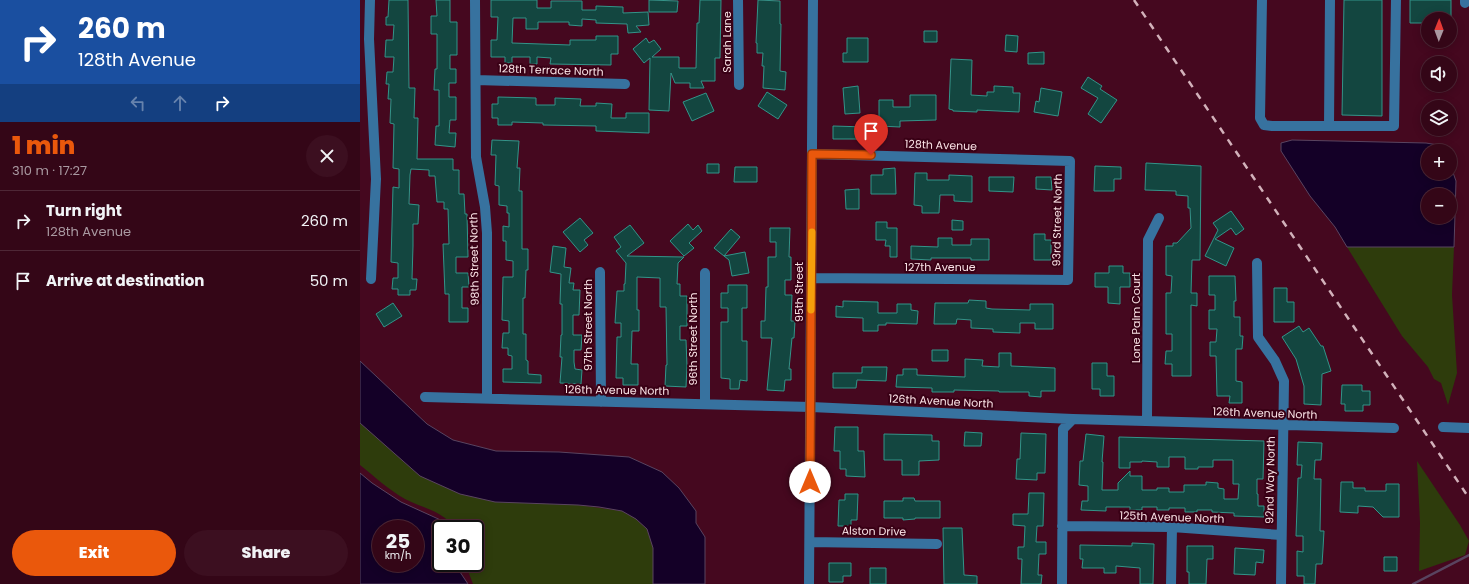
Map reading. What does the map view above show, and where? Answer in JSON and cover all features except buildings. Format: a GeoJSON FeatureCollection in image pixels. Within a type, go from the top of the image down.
{"type":"FeatureCollection","features":[{"type":"Feature","properties":{"kind":"street"},"geometry":{"type":"LineString","coordinates":[[370,0],[369,39],[376,179],[371,279]]}},
{"type":"Feature","properties":{"kind":"street","name":"98th Street North"},"geometry":{"type":"LineString","coordinates":[[475,0],[476,157],[485,208],[487,233],[487,398]]}},
{"type":"Feature","properties":{"kind":"street","name":"Sarah Lane"},"geometry":{"type":"LineString","coordinates":[[738,0],[739,85]]}},
{"type":"Feature","properties":{"kind":"street","name":"95th Street"},"geometry":{"type":"LineString","coordinates":[[809,584],[813,0]]}},
{"type":"Feature","properties":{"kind":"street"},"geometry":{"type":"LineString","coordinates":[[1262,0],[1260,118],[1264,125],[1272,126],[1394,126],[1396,0]]}},
{"type":"Feature","properties":{"kind":"street"},"geometry":{"type":"LineString","coordinates":[[1329,126],[1330,0]]}},
{"type":"Feature","properties":{"kind":"street","name":"128th Terrace North"},"geometry":{"type":"LineString","coordinates":[[476,80],[625,84]]}},
{"type":"Feature","properties":{"kind":"street","name":"128th Avenue"},"geometry":{"type":"LineString","coordinates":[[812,154],[1070,161]]}},
{"type":"Feature","properties":{"kind":"street","name":"93rd Street North"},"geometry":{"type":"LineString","coordinates":[[1068,280],[1070,161]]}},
{"type":"Feature","properties":{"kind":"street","name":"Lone Palm Court"},"geometry":{"type":"LineString","coordinates":[[1147,421],[1148,240],[1159,218]]}},
{"type":"Feature","properties":{"kind":"street","name":"92nd Way North"},"geometry":{"type":"LineString","coordinates":[[1256,263],[1258,337],[1275,361],[1284,381],[1281,584]]}},
{"type":"Feature","properties":{"kind":"street","name":"97th Street North"},"geometry":{"type":"LineString","coordinates":[[600,272],[601,402]]}},
{"type":"Feature","properties":{"kind":"street","name":"96th Street North"},"geometry":{"type":"LineString","coordinates":[[705,273],[705,404]]}},
{"type":"Feature","properties":{"kind":"street","name":"127th Avenue"},"geometry":{"type":"LineString","coordinates":[[811,278],[1068,280]]}},
{"type":"Feature","properties":{"kind":"street","name":"126th Avenue North"},"geometry":{"type":"LineString","coordinates":[[425,397],[811,407],[1073,419],[1394,428]]}},
{"type":"Feature","properties":{"kind":"street"},"geometry":{"type":"LineString","coordinates":[[1062,584],[1063,429],[1073,419]]}},
{"type":"Feature","properties":{"kind":"street"},"geometry":{"type":"LineString","coordinates":[[1443,427],[1469,428]]}},
{"type":"Feature","properties":{"kind":"street","name":"125th Avenue North"},"geometry":{"type":"LineString","coordinates":[[1062,526],[1172,528],[1281,535]]}},
{"type":"Feature","properties":{"kind":"street"},"geometry":{"type":"LineString","coordinates":[[1171,584],[1172,528]]}},
{"type":"Feature","properties":{"kind":"street","name":"Alston Drive"},"geometry":{"type":"LineString","coordinates":[[810,542],[937,544]]}},
{"type":"Feature","properties":{"kind":"green space"},"geometry":{"type":"Polygon","coordinates":[[[1347,247],[1454,247],[1452,295],[1457,373],[1448,405],[1441,383],[1434,379],[1428,367],[1402,336],[1347,247]]]}},
{"type":"Feature","properties":{"kind":"green space"},"geometry":{"type":"Polygon","coordinates":[[[360,423],[377,436],[578,505],[622,511],[636,519],[647,529],[653,548],[653,584],[473,584],[468,572],[484,572],[484,520],[447,520],[436,512],[399,495],[360,465],[360,423]]]}},
{"type":"Feature","properties":{"kind":"green space"},"geometry":{"type":"Polygon","coordinates":[[[1417,461],[1469,541],[1465,555],[1419,571],[1420,523],[1417,461]]]}},
{"type":"Feature","properties":{"kind":"shaded area"},"geometry":{"type":"Polygon","coordinates":[[[1292,140],[1432,144],[1421,144],[1421,180],[1456,180],[1456,188],[1421,188],[1421,224],[1455,224],[1454,247],[1347,247],[1335,227],[1310,196],[1281,151],[1281,143],[1292,140]]]}},
{"type":"Feature","properties":{"kind":"shaded area"},"geometry":{"type":"Polygon","coordinates":[[[360,361],[427,424],[453,440],[496,451],[559,452],[629,457],[662,472],[679,488],[696,511],[696,523],[705,537],[705,584],[653,584],[653,548],[647,529],[636,519],[622,511],[578,505],[495,502],[460,494],[420,476],[360,423],[360,361]]]}},
{"type":"Feature","properties":{"kind":"shaded area"},"geometry":{"type":"Polygon","coordinates":[[[360,473],[372,483],[401,502],[441,520],[432,520],[432,572],[460,572],[468,584],[360,584],[360,473]]]}},
{"type":"Feature","properties":{"kind":"waterway"},"geometry":{"type":"LineString","coordinates":[[1413,584],[1469,555]]}},
{"type":"Feature","properties":{"kind":"railway"},"geometry":{"type":"LineString","coordinates":[[1134,0],[1469,498]]}},
{"type":"Feature","properties":{"kind":"slow traffic"},"geometry":{"type":"LineString","coordinates":[[811,310],[812,232]]}},
{"type":"Feature","properties":{"kind":"route"},"geometry":{"type":"LineString","coordinates":[[810,482],[812,154],[871,155]]}}]}
